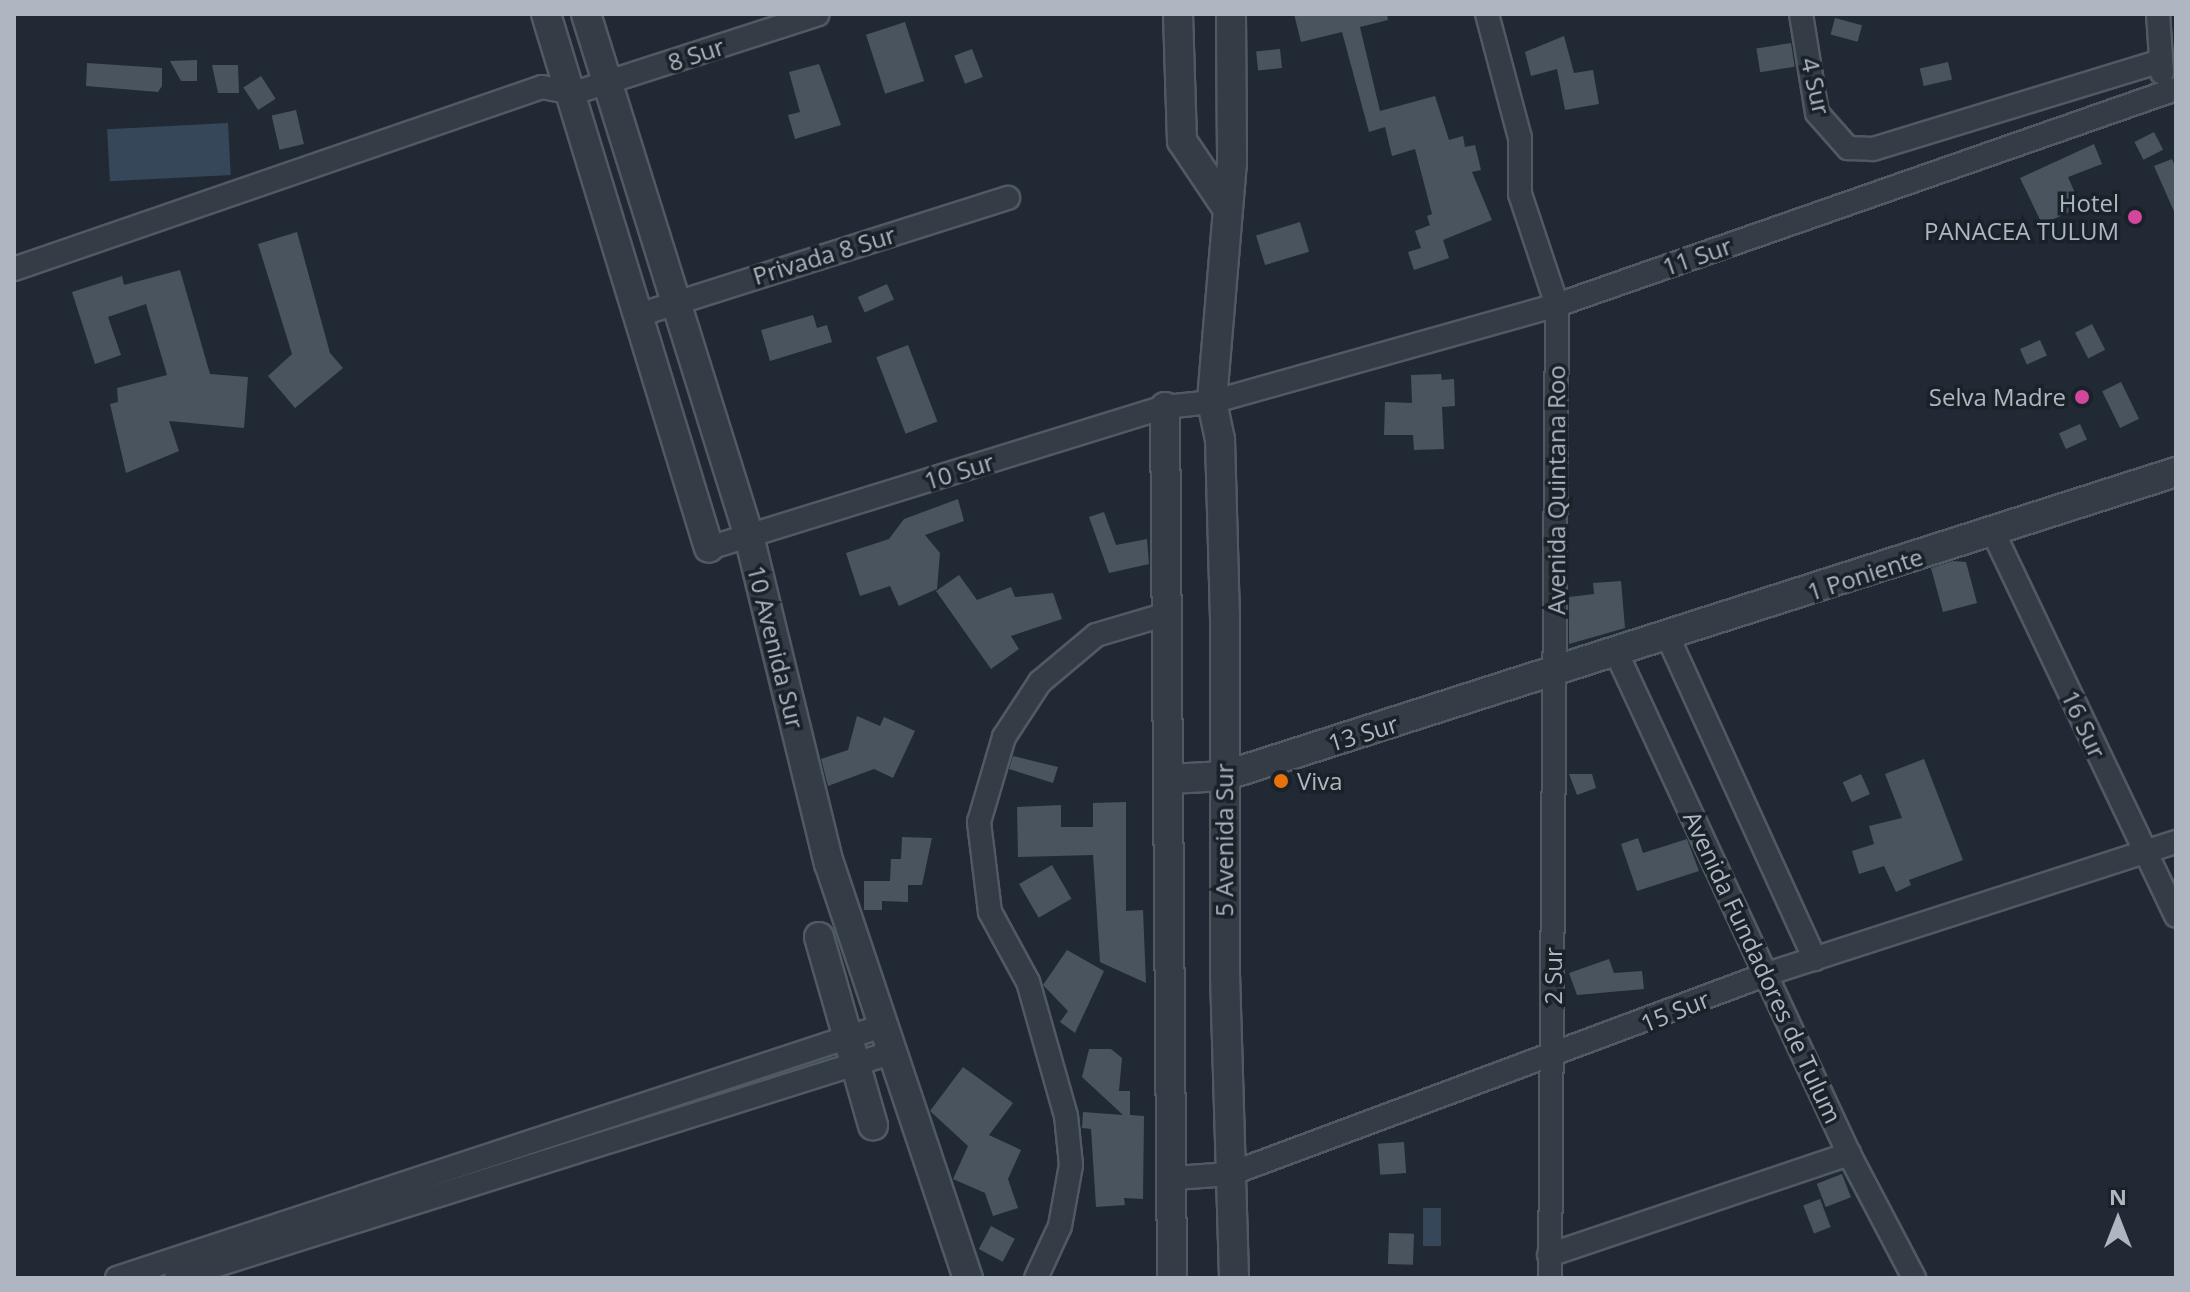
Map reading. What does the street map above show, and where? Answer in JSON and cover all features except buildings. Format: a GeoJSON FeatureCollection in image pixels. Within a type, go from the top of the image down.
{"type":"FeatureCollection","features":[{"type":"Feature","properties":{"kind":"street"},"geometry":{"type":"LineString","coordinates":[[546,14],[574,93],[642,314],[709,548]]}},
{"type":"Feature","properties":{"kind":"street","name":"10 Avenida Sur"},"geometry":{"type":"LineString","coordinates":[[586,14],[749,536],[829,863],[890,1053],[968,1278]]}},
{"type":"Feature","properties":{"kind":"street","name":"8 Sur"},"geometry":{"type":"LineString","coordinates":[[574,93],[818,14]]}},
{"type":"Feature","properties":{"kind":"street"},"geometry":{"type":"LineString","coordinates":[[1178,14],[1182,141],[1225,205]]}},
{"type":"Feature","properties":{"kind":"street","name":"5 Avenida Sur"},"geometry":{"type":"LineString","coordinates":[[1231,14],[1232,162],[1225,205],[1212,402],[1220,440],[1234,1278]]}},
{"type":"Feature","properties":{"kind":"street","name":"Avenida Quintana Roo"},"geometry":{"type":"LineString","coordinates":[[1487,14],[1520,138],[1520,194],[1557,305],[1554,675]]}},
{"type":"Feature","properties":{"kind":"street","name":"4 Sur"},"geometry":{"type":"LineString","coordinates":[[1801,14],[1817,113],[1848,148],[1873,149],[2157,62]]}},
{"type":"Feature","properties":{"kind":"street"},"geometry":{"type":"LineString","coordinates":[[2158,14],[2157,62],[2174,94]]}},
{"type":"Feature","properties":{"kind":"street"},"geometry":{"type":"LineString","coordinates":[[14,269],[542,87],[574,93]]}},
{"type":"Feature","properties":{"kind":"street","name":"11 Sur"},"geometry":{"type":"LineString","coordinates":[[1212,402],[1557,305],[2174,94]]}},
{"type":"Feature","properties":{"kind":"street","name":"Privada 8 Sur"},"geometry":{"type":"LineString","coordinates":[[642,314],[1008,198]]}},
{"type":"Feature","properties":{"kind":"street","name":"10 Sur"},"geometry":{"type":"LineString","coordinates":[[709,548],[1165,407],[1212,402]]}},
{"type":"Feature","properties":{"kind":"street"},"geometry":{"type":"LineString","coordinates":[[1165,407],[1175,1178],[1172,1278]]}},
{"type":"Feature","properties":{"kind":"street","name":"1 Poniente"},"geometry":{"type":"LineString","coordinates":[[1554,675],[2176,472]]}},
{"type":"Feature","properties":{"kind":"street","name":"16 Sur"},"geometry":{"type":"LineString","coordinates":[[1993,532],[2176,916]]}},
{"type":"Feature","properties":{"kind":"street"},"geometry":{"type":"LineString","coordinates":[[1036,1278],[1060,1226],[1071,1165],[1066,1116],[1028,982],[990,912],[979,822],[1004,737],[1040,682],[1096,635],[1167,614]]}},
{"type":"Feature","properties":{"kind":"street"},"geometry":{"type":"LineString","coordinates":[[1668,637],[1815,959]]}},
{"type":"Feature","properties":{"kind":"street","name":"Avenida Fundadores de Tulum"},"geometry":{"type":"LineString","coordinates":[[1617,654],[1770,973],[1849,1154],[1914,1278]]}},
{"type":"Feature","properties":{"kind":"street","name":"13 Sur"},"geometry":{"type":"LineString","coordinates":[[1170,779],[1224,776],[1554,675]]}},
{"type":"Feature","properties":{"kind":"street","name":"2 Sur"},"geometry":{"type":"LineString","coordinates":[[1550,1278],[1554,675]]}},
{"type":"Feature","properties":{"kind":"street","name":"15 Sur"},"geometry":{"type":"LineString","coordinates":[[1175,1178],[1230,1174],[1552,1059],[1770,973],[2176,842]]}},
{"type":"Feature","properties":{"kind":"street"},"geometry":{"type":"LineString","coordinates":[[819,937],[873,1125]]}},
{"type":"Feature","properties":{"kind":"street"},"geometry":{"type":"LineString","coordinates":[[176,1278],[851,1050],[882,1026]]}},
{"type":"Feature","properties":{"kind":"street"},"geometry":{"type":"LineString","coordinates":[[117,1278],[851,1050],[890,1053]]}},
{"type":"Feature","properties":{"kind":"street"},"geometry":{"type":"LineString","coordinates":[[1549,1255],[1849,1154]]}},
{"type":"Feature","properties":{"kind":"water"},"geometry":{"type":"Polygon","coordinates":[[[228,123],[231,175],[110,181],[107,129],[228,123]]]}},
{"type":"Feature","properties":{"kind":"water"},"geometry":{"type":"Polygon","coordinates":[[[1423,1208],[1441,1208],[1441,1246],[1423,1246],[1423,1208]]]}},
{"type":"Feature","properties":{"kind":"place","name":"Hotel PANACEA TULUM"},"geometry":{"type":"Point","coordinates":[2135,217]}},
{"type":"Feature","properties":{"kind":"place","name":"Selva Madre"},"geometry":{"type":"Point","coordinates":[2082,397]}},
{"type":"Feature","properties":{"kind":"place","name":"Viva"},"geometry":{"type":"Point","coordinates":[1281,781]}}]}
